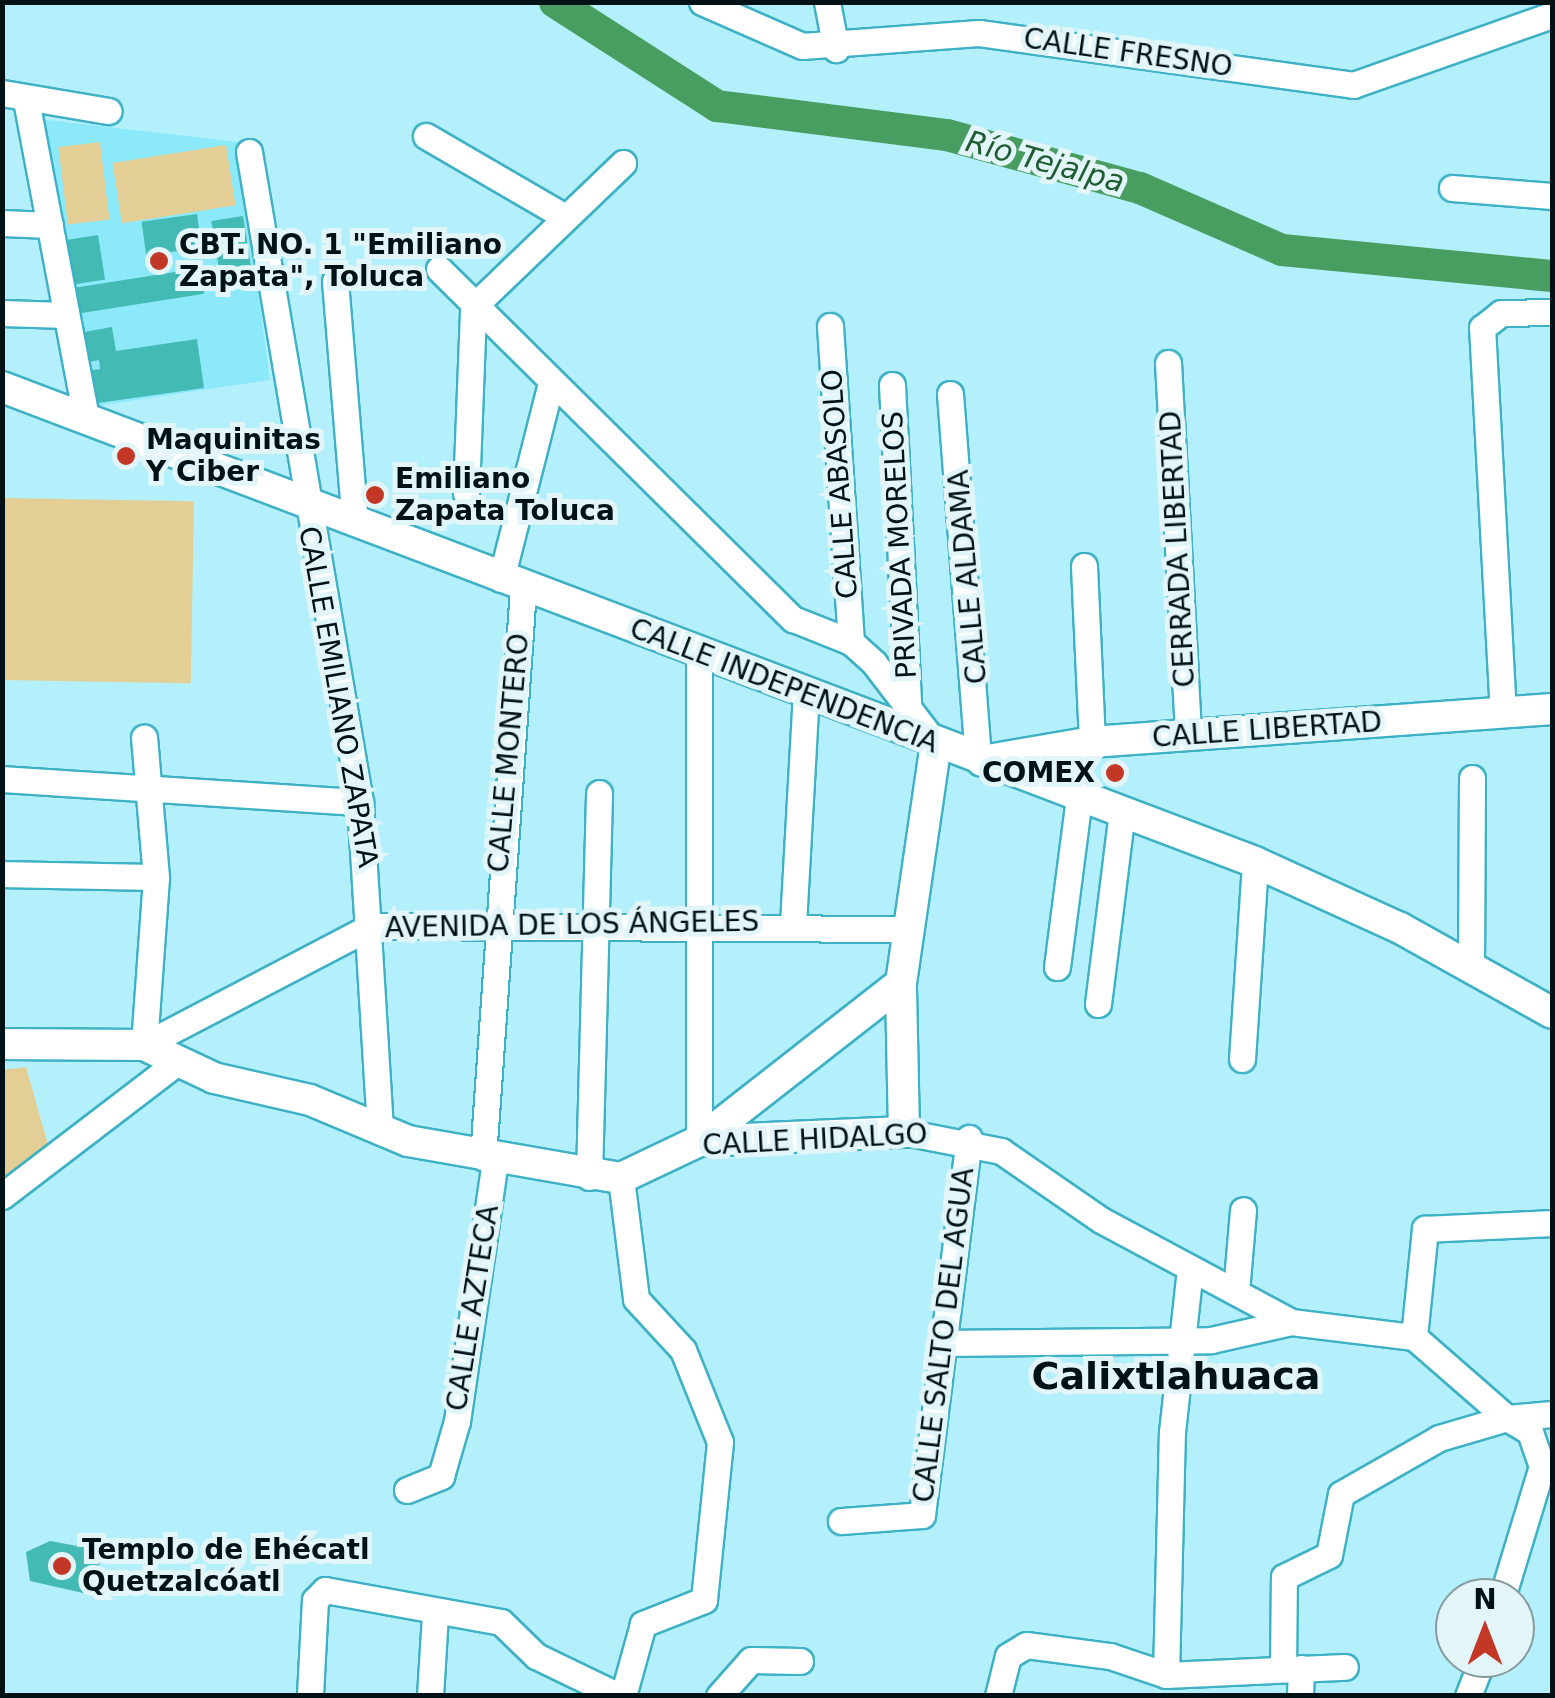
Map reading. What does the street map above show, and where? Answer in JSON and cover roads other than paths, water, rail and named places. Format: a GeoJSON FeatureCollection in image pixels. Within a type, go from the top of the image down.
{"type":"FeatureCollection","features":[{"type":"Feature","properties":{"kind":"main road","name":"CALLE INDEPENDENCIA"},"geometry":{"type":"LineString","coordinates":[[2,387],[512,584],[1255,862],[1552,1013]]}},
{"type":"Feature","properties":{"kind":"main road","name":"CALLE LIBERTAD"},"geometry":{"type":"LineString","coordinates":[[980,760],[1092,742],[1552,709]]}},
{"type":"Feature","properties":{"kind":"main road"},"geometry":{"type":"LineString","coordinates":[[904,1132],[901,983],[936,744]]}},
{"type":"Feature","properties":{"kind":"main road"},"geometry":{"type":"LineString","coordinates":[[699,1140],[901,983]]}},
{"type":"Feature","properties":{"kind":"main road"},"geometry":{"type":"LineString","coordinates":[[2,1044],[144,1044]]}},
{"type":"Feature","properties":{"kind":"main road","name":"CALLE HIDALGO"},"geometry":{"type":"LineString","coordinates":[[144,1044],[176,1063],[310,1100],[380,1131],[489,1158],[589,1176],[621,1178],[699,1140],[904,1132]]}},
{"type":"Feature","properties":{"kind":"street","name":"CALLE FRESNO"},"geometry":{"type":"LineString","coordinates":[[702,2],[786,42],[836,49],[979,33],[1353,85],[1552,15]]}},
{"type":"Feature","properties":{"kind":"street"},"geometry":{"type":"LineString","coordinates":[[827,2],[836,49]]}},
{"type":"Feature","properties":{"kind":"street"},"geometry":{"type":"LineString","coordinates":[[1550,2],[1552,15]]}},
{"type":"Feature","properties":{"kind":"street"},"geometry":{"type":"LineString","coordinates":[[86,419],[50,224],[14,97],[108,111]]}},
{"type":"Feature","properties":{"kind":"street"},"geometry":{"type":"LineString","coordinates":[[426,136],[565,217]]}},
{"type":"Feature","properties":{"kind":"street","name":"CALLE EMILIANO ZAPATA"},"geometry":{"type":"LineString","coordinates":[[249,152],[304,503],[360,802],[372,926],[380,1131]]}},
{"type":"Feature","properties":{"kind":"street"},"geometry":{"type":"LineString","coordinates":[[466,493],[473,307],[624,163]]}},
{"type":"Feature","properties":{"kind":"street"},"geometry":{"type":"LineString","coordinates":[[1452,188],[1552,196]]}},
{"type":"Feature","properties":{"kind":"street"},"geometry":{"type":"LineString","coordinates":[[2,223],[50,224]]}},
{"type":"Feature","properties":{"kind":"street"},"geometry":{"type":"LineString","coordinates":[[439,269],[473,307],[794,619],[851,642],[908,705],[936,744]]}},
{"type":"Feature","properties":{"kind":"street"},"geometry":{"type":"LineString","coordinates":[[335,280],[355,523]]}},
{"type":"Feature","properties":{"kind":"street"},"geometry":{"type":"LineString","coordinates":[[1504,714],[1482,328],[1490,315],[1552,312]]}},
{"type":"Feature","properties":{"kind":"street"},"geometry":{"type":"LineString","coordinates":[[2,313],[66,314]]}},
{"type":"Feature","properties":{"kind":"street","name":"CALLE ABASOLO"},"geometry":{"type":"LineString","coordinates":[[830,326],[851,642]]}},
{"type":"Feature","properties":{"kind":"street","name":"CERRADA LIBERTAD"},"geometry":{"type":"LineString","coordinates":[[1168,363],[1188,736]]}},
{"type":"Feature","properties":{"kind":"street","name":"CALLE MONTERO"},"geometry":{"type":"LineString","coordinates":[[489,1158],[495,924],[512,584],[551,383]]}},
{"type":"Feature","properties":{"kind":"street","name":"PRIVADA MORELOS"},"geometry":{"type":"LineString","coordinates":[[892,385],[908,705]]}},
{"type":"Feature","properties":{"kind":"street","name":"CALLE ALDAMA"},"geometry":{"type":"LineString","coordinates":[[950,394],[980,760]]}},
{"type":"Feature","properties":{"kind":"street"},"geometry":{"type":"LineString","coordinates":[[1084,566],[1092,742]]}},
{"type":"Feature","properties":{"kind":"street"},"geometry":{"type":"LineString","coordinates":[[699,652],[695,922],[699,1140]]}},
{"type":"Feature","properties":{"kind":"street"},"geometry":{"type":"LineString","coordinates":[[793,924],[806,694]]}},
{"type":"Feature","properties":{"kind":"street"},"geometry":{"type":"LineString","coordinates":[[144,738],[156,877],[144,1044]]}},
{"type":"Feature","properties":{"kind":"street"},"geometry":{"type":"LineString","coordinates":[[2,778],[360,802]]}},
{"type":"Feature","properties":{"kind":"street"},"geometry":{"type":"LineString","coordinates":[[1471,969],[1472,778]]}},
{"type":"Feature","properties":{"kind":"street"},"geometry":{"type":"LineString","coordinates":[[589,1176],[598,926],[598,794]]}},
{"type":"Feature","properties":{"kind":"street"},"geometry":{"type":"LineString","coordinates":[[1057,967],[1078,797]]}},
{"type":"Feature","properties":{"kind":"street"},"geometry":{"type":"LineString","coordinates":[[1098,1004],[1122,812]]}},
{"type":"Feature","properties":{"kind":"street"},"geometry":{"type":"LineString","coordinates":[[1242,1059],[1255,862]]}},
{"type":"Feature","properties":{"kind":"street"},"geometry":{"type":"LineString","coordinates":[[2,874],[156,877]]}},
{"type":"Feature","properties":{"kind":"street","name":"AVENIDA DE LOS ÁNGELES"},"geometry":{"type":"LineString","coordinates":[[144,1044],[372,926],[695,922],[908,929]]}},
{"type":"Feature","properties":{"kind":"street"},"geometry":{"type":"LineString","coordinates":[[2,1196],[176,1063]]}},
{"type":"Feature","properties":{"kind":"street","name":"CALLE HIDALGO"},"geometry":{"type":"LineString","coordinates":[[904,1132],[969,1138],[1190,1268],[1291,1322],[1414,1337]]}},
{"type":"Feature","properties":{"kind":"street","name":"CALLE SALTO DEL AGUA"},"geometry":{"type":"LineString","coordinates":[[841,1521],[905,1520],[922,1515],[940,1344],[969,1138]]}},
{"type":"Feature","properties":{"kind":"street","name":"CALLE AZTECA"},"geometry":{"type":"LineString","coordinates":[[407,1490],[441,1476],[457,1421],[489,1158]]}},
{"type":"Feature","properties":{"kind":"street"},"geometry":{"type":"LineString","coordinates":[[310,1695],[319,1592],[435,1616],[509,1625],[536,1656],[589,1691],[621,1696],[643,1624],[704,1600],[720,1442],[683,1350],[636,1298],[621,1178]]}},
{"type":"Feature","properties":{"kind":"street"},"geometry":{"type":"LineString","coordinates":[[1236,1292],[1243,1210]]}},
{"type":"Feature","properties":{"kind":"street"},"geometry":{"type":"LineString","coordinates":[[1508,1578],[1542,1466],[1530,1432],[1507,1418],[1414,1337],[1426,1230],[1552,1223]]}},
{"type":"Feature","properties":{"kind":"street"},"geometry":{"type":"LineString","coordinates":[[1166,1675],[1178,1342],[1190,1268]]}},
{"type":"Feature","properties":{"kind":"street"},"geometry":{"type":"LineString","coordinates":[[940,1344],[1178,1342],[1291,1322]]}},
{"type":"Feature","properties":{"kind":"street"},"geometry":{"type":"LineString","coordinates":[[1300,1696],[1292,1668],[1284,1577],[1329,1555],[1342,1494],[1439,1438],[1507,1418],[1552,1414]]}},
{"type":"Feature","properties":{"kind":"street"},"geometry":{"type":"LineString","coordinates":[[430,1696],[435,1616]]}},
{"type":"Feature","properties":{"kind":"street"},"geometry":{"type":"LineString","coordinates":[[998,1696],[1008,1656],[1026,1645],[1110,1656],[1166,1675],[1345,1668]]}},
{"type":"Feature","properties":{"kind":"street"},"geometry":{"type":"LineString","coordinates":[[720,1696],[751,1660],[800,1661]]}},
{"type":"Feature","properties":{"kind":"waterway","name":"Río Tejalpa"},"geometry":{"type":"LineString","coordinates":[[555,2],[717,106],[947,135],[1140,188],[1282,250],[1552,276]]}},
{"type":"Feature","properties":{"kind":"place","name":"CBT. NO. 1 \"Emiliano Zapata\", Toluca"},"geometry":{"type":"Point","coordinates":[159,261]}},
{"type":"Feature","properties":{"kind":"place","name":"Maquinitas Y Ciber"},"geometry":{"type":"Point","coordinates":[126,456]}},
{"type":"Feature","properties":{"kind":"place","name":"Emiliano Zapata Toluca"},"geometry":{"type":"Point","coordinates":[375,495]}},
{"type":"Feature","properties":{"kind":"place","name":"COMEX"},"geometry":{"type":"Point","coordinates":[1115,773]}},
{"type":"Feature","properties":{"kind":"place","name":"Templo de Ehécatl Quetzalcóatl"},"geometry":{"type":"Point","coordinates":[62,1566]}},
{"type":"Feature","properties":{"kind":"district","name":"Calixtlahuaca"},"geometry":{"type":"Point","coordinates":[1176,1377]}}]}
